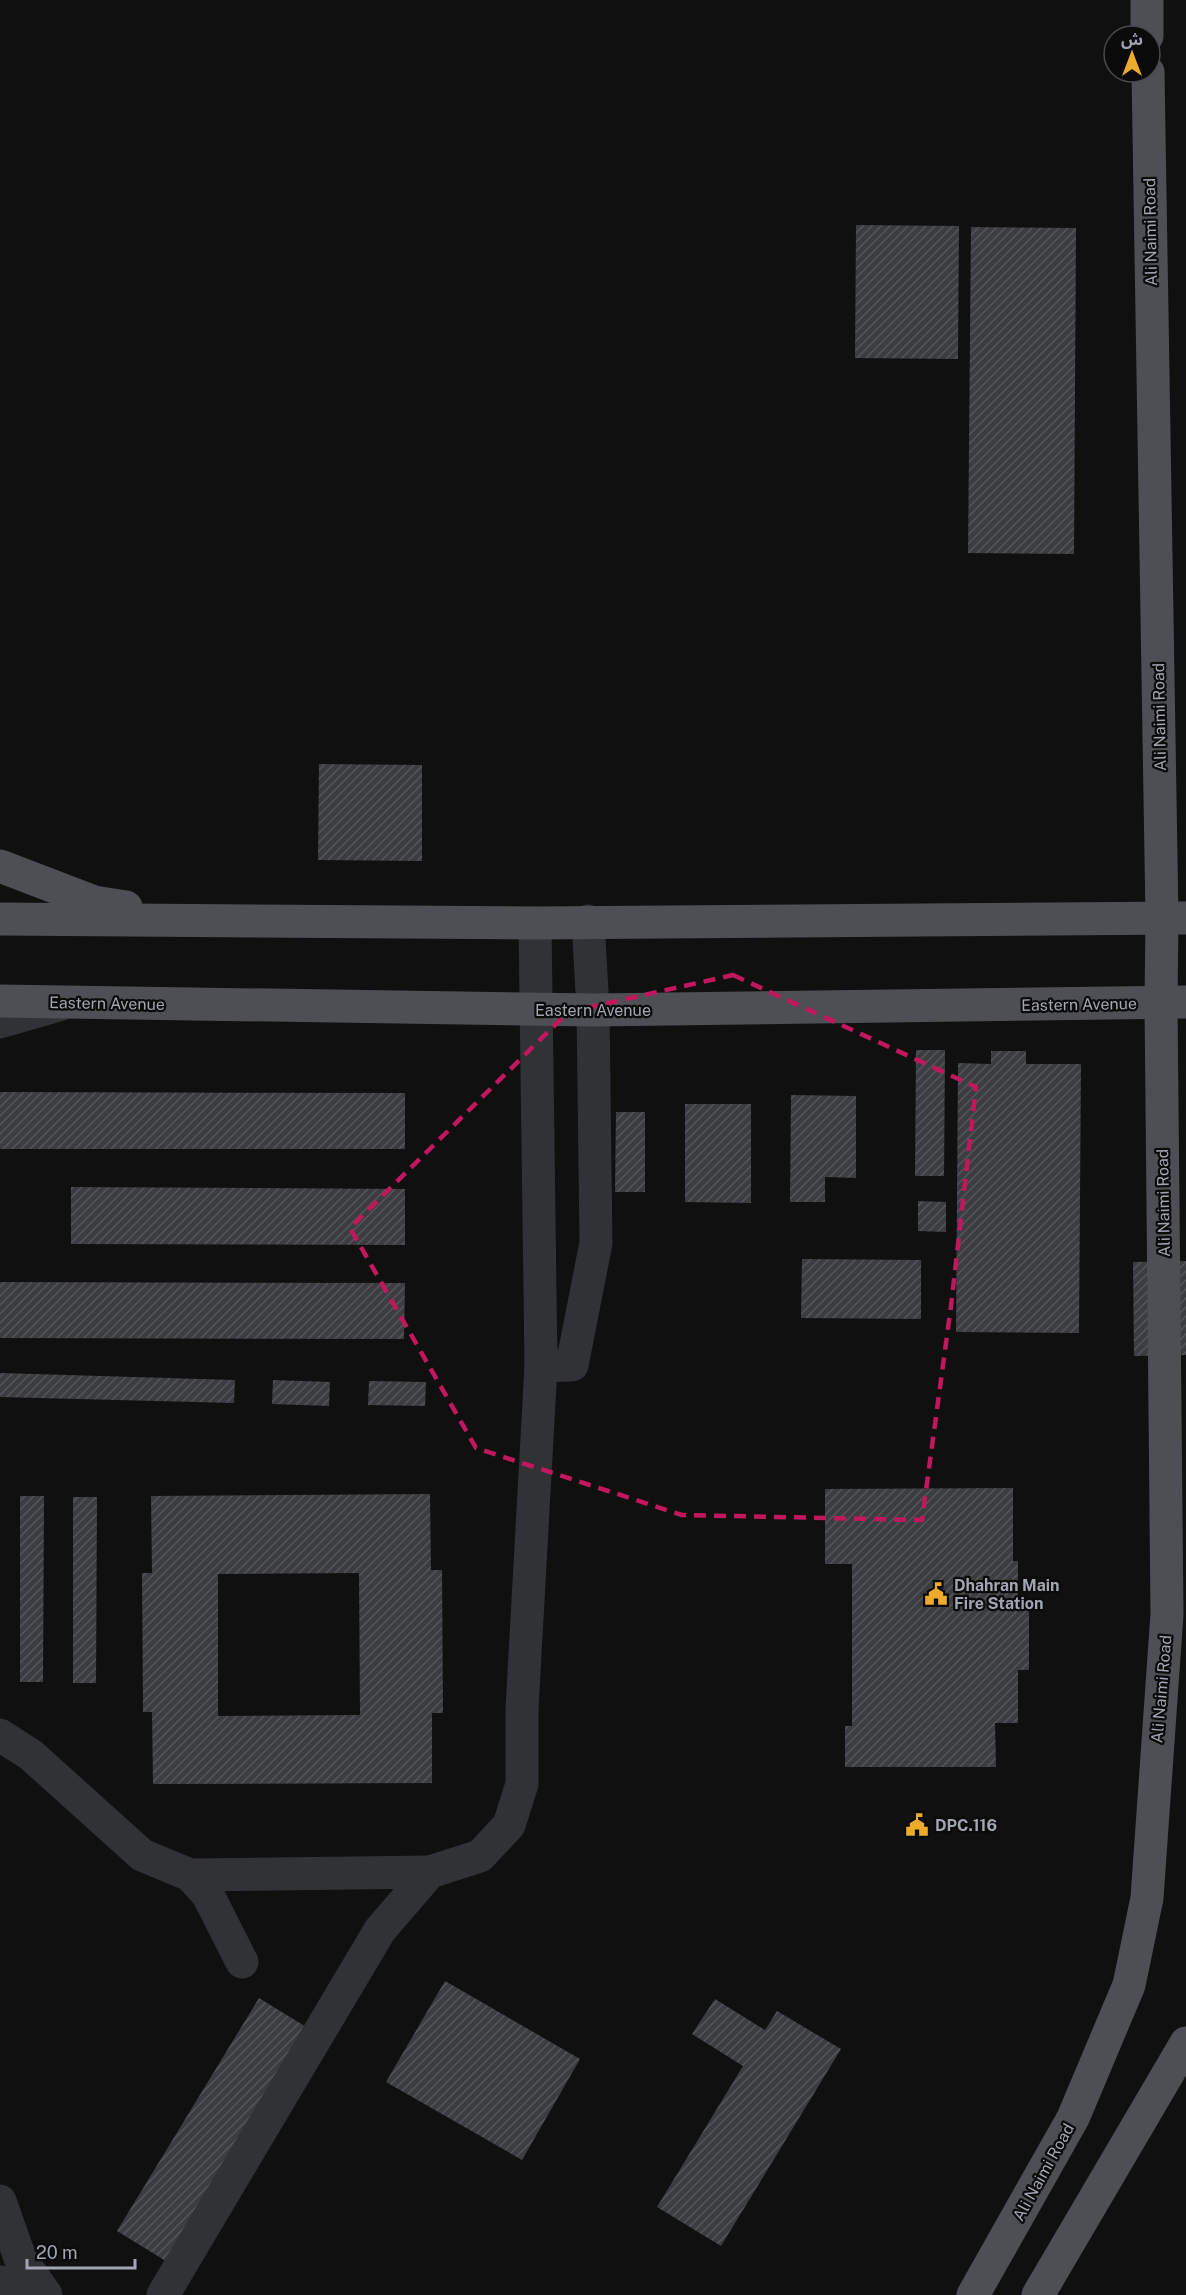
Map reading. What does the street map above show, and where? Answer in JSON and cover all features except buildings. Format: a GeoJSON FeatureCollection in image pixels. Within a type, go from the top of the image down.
{"type":"FeatureCollection","features":[{"type":"Feature","properties":{"kind":"main road"},"geometry":{"type":"LineString","coordinates":[[1147,0],[1147,24]]}},
{"type":"Feature","properties":{"kind":"main road","name":"Ali Naimi Road"},"geometry":{"type":"LineString","coordinates":[[973,2295],[1073,2118],[1129,1985],[1147,1898],[1177,1614],[1174,918],[1148,84]]}},
{"type":"Feature","properties":{"kind":"main road"},"geometry":{"type":"LineString","coordinates":[[0,866],[94,902],[201,921]]}},
{"type":"Feature","properties":{"kind":"main road"},"geometry":{"type":"LineString","coordinates":[[0,919],[535,922],[1174,918]]}},
{"type":"Feature","properties":{"kind":"main road","name":"Eastern Avenue"},"geometry":{"type":"LineString","coordinates":[[0,1001],[536,1010],[1174,1003]]}},
{"type":"Feature","properties":{"kind":"main road"},"geometry":{"type":"LineString","coordinates":[[1038,2295],[1186,2043]]}},
{"type":"Feature","properties":{"kind":"lane"},"geometry":{"type":"LineString","coordinates":[[541,1366],[572,1365],[596,1243],[593,1010],[588,921]]}},
{"type":"Feature","properties":{"kind":"lane"},"geometry":{"type":"LineString","coordinates":[[0,1735],[31,1755],[92,1813],[142,1855],[190,1875],[430,1872],[480,1856],[509,1825],[522,1784],[522,1709],[541,1366],[535,922]]}},
{"type":"Feature","properties":{"kind":"lane"},"geometry":{"type":"LineString","coordinates":[[0,1023],[66,1003]]}},
{"type":"Feature","properties":{"kind":"lane"},"geometry":{"type":"LineString","coordinates":[[163,2295],[380,1930],[430,1872]]}},
{"type":"Feature","properties":{"kind":"lane"},"geometry":{"type":"LineString","coordinates":[[190,1875],[208,1895],[242,1962]]}},
{"type":"Feature","properties":{"kind":"lane"},"geometry":{"type":"LineString","coordinates":[[0,2200],[20,2258],[46,2295]]}},
{"type":"Feature","properties":{"kind":"lane"},"geometry":{"type":"LineString","coordinates":[[0,2282],[31,2295]]}},
{"type":"Feature","properties":{"kind":"highlighted area"},"geometry":{"type":"Polygon","coordinates":[[[733,975],[976,1087],[951,1306],[922,1520],[682,1515],[476,1448],[350,1228],[568,1012],[733,975]]]}},
{"type":"Feature","properties":{"kind":"place","name":"Dhahran Main Fire Station"},"geometry":{"type":"Point","coordinates":[936,1594]}},
{"type":"Feature","properties":{"kind":"place","name":"DPC.116"},"geometry":{"type":"Point","coordinates":[917,1825]}}]}
